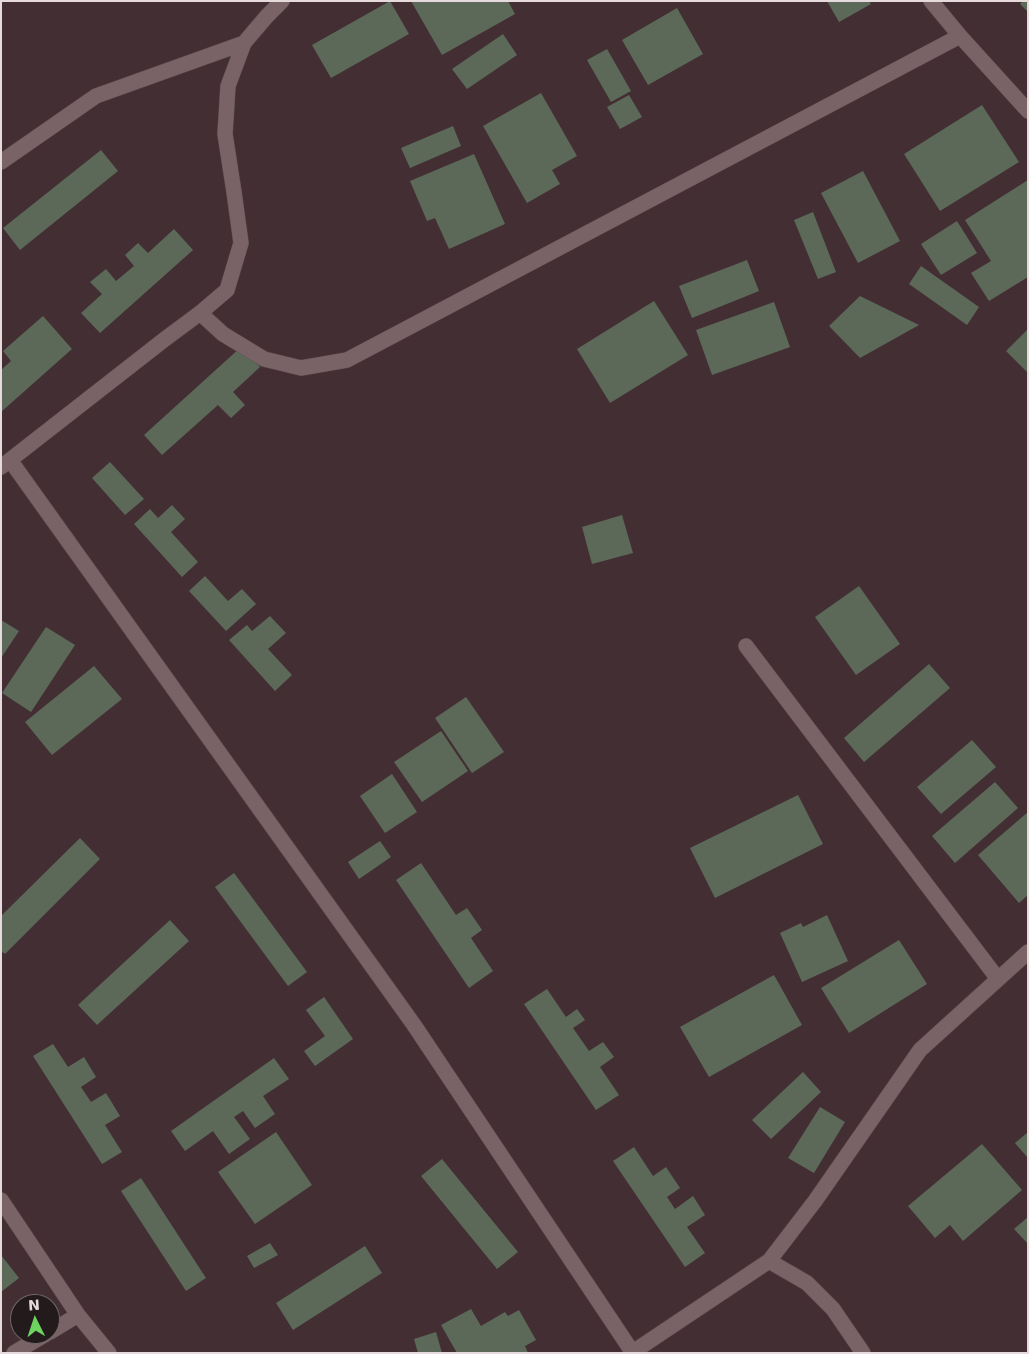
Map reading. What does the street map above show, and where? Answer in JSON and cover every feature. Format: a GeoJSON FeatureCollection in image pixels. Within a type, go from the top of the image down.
{"type":"FeatureCollection","features":[{"type":"Feature","properties":{"kind":"street"},"geometry":{"type":"LineString","coordinates":[[282,1],[244,43],[228,86],[225,134],[241,243],[226,290],[200,313],[6,464],[414,1025],[633,1352],[769,1261],[820,1193],[920,1050],[1028,952]]}},
{"type":"Feature","properties":{"kind":"street"},"geometry":{"type":"LineString","coordinates":[[931,1],[960,36],[1028,110]]}},
{"type":"Feature","properties":{"kind":"street"},"geometry":{"type":"LineString","coordinates":[[200,313],[224,334],[264,359],[301,368],[347,360],[960,36]]}},
{"type":"Feature","properties":{"kind":"street"},"geometry":{"type":"LineString","coordinates":[[1,162],[96,96],[244,43]]}},
{"type":"Feature","properties":{"kind":"street"},"geometry":{"type":"LineString","coordinates":[[746,646],[998,979]]}},
{"type":"Feature","properties":{"kind":"street"},"geometry":{"type":"LineString","coordinates":[[1,1200],[78,1315],[109,1353]]}},
{"type":"Feature","properties":{"kind":"street"},"geometry":{"type":"LineString","coordinates":[[769,1261],[807,1283],[833,1309],[863,1353]]}},
{"type":"Feature","properties":{"kind":"street"},"geometry":{"type":"LineString","coordinates":[[60,1326],[78,1315]]}},
{"type":"Feature","properties":{"kind":"street"},"geometry":{"type":"LineString","coordinates":[[14,1353],[29,1344]]}},
{"type":"Feature","properties":{"kind":"building"},"geometry":{"type":"Polygon","coordinates":[[[390,1],[409,34],[331,78],[312,45],[390,1]]]}},
{"type":"Feature","properties":{"kind":"building"},"geometry":{"type":"Polygon","coordinates":[[[411,1],[508,1],[515,14],[442,55],[411,1]]]}},
{"type":"Feature","properties":{"kind":"building"},"geometry":{"type":"Polygon","coordinates":[[[827,1],[869,1],[871,4],[839,22],[827,1]]]}},
{"type":"Feature","properties":{"kind":"building"},"geometry":{"type":"Polygon","coordinates":[[[1023,1],[1028,1],[1028,12],[1020,4],[1023,1]]]}},
{"type":"Feature","properties":{"kind":"building"},"geometry":{"type":"Polygon","coordinates":[[[677,8],[703,54],[648,85],[622,40],[677,8]]]}},
{"type":"Feature","properties":{"kind":"building"},"geometry":{"type":"Polygon","coordinates":[[[503,34],[517,55],[467,89],[452,69],[503,34]]]}},
{"type":"Feature","properties":{"kind":"building"},"geometry":{"type":"Polygon","coordinates":[[[607,49],[631,91],[611,102],[587,60],[607,49]]]}},
{"type":"Feature","properties":{"kind":"building"},"geometry":{"type":"Polygon","coordinates":[[[541,93],[577,156],[552,170],[560,184],[527,203],[483,126],[541,93]]]}},
{"type":"Feature","properties":{"kind":"building"},"geometry":{"type":"Polygon","coordinates":[[[629,95],[642,117],[620,129],[607,107],[629,95]]]}},
{"type":"Feature","properties":{"kind":"building"},"geometry":{"type":"Polygon","coordinates":[[[982,105],[1019,162],[940,211],[904,154],[982,105]]]}},
{"type":"Feature","properties":{"kind":"building"},"geometry":{"type":"Polygon","coordinates":[[[453,126],[461,146],[410,168],[401,148],[453,126]]]}},
{"type":"Feature","properties":{"kind":"building"},"geometry":{"type":"Polygon","coordinates":[[[101,150],[118,171],[20,250],[3,228],[101,150]]]}},
{"type":"Feature","properties":{"kind":"building"},"geometry":{"type":"Polygon","coordinates":[[[474,154],[505,224],[449,249],[435,218],[427,221],[410,181],[474,154]]]}},
{"type":"Feature","properties":{"kind":"building"},"geometry":{"type":"Polygon","coordinates":[[[863,171],[900,241],[858,263],[821,193],[863,171]]]}},
{"type":"Feature","properties":{"kind":"building"},"geometry":{"type":"Polygon","coordinates":[[[1028,180],[1028,277],[989,301],[971,273],[991,261],[965,220],[1028,180]]]}},
{"type":"Feature","properties":{"kind":"building"},"geometry":{"type":"Polygon","coordinates":[[[813,212],[836,272],[818,279],[794,220],[813,212]]]}},
{"type":"Feature","properties":{"kind":"building"},"geometry":{"type":"Polygon","coordinates":[[[957,221],[977,253],[941,275],[921,244],[957,221]]]}},
{"type":"Feature","properties":{"kind":"building"},"geometry":{"type":"Polygon","coordinates":[[[174,229],[193,250],[100,333],[81,313],[102,294],[90,282],[106,269],[116,281],[134,266],[125,255],[138,243],[148,253],[174,229]]]}},
{"type":"Feature","properties":{"kind":"building"},"geometry":{"type":"Polygon","coordinates":[[[747,260],[759,291],[692,318],[679,286],[747,260]]]}},
{"type":"Feature","properties":{"kind":"building"},"geometry":{"type":"Polygon","coordinates":[[[921,266],[979,307],[967,325],[909,284],[921,266]]]}},
{"type":"Feature","properties":{"kind":"building"},"geometry":{"type":"Polygon","coordinates":[[[860,296],[919,325],[860,358],[829,326],[860,296]]]}},
{"type":"Feature","properties":{"kind":"building"},"geometry":{"type":"Polygon","coordinates":[[[654,301],[688,355],[610,403],[577,349],[654,301]]]}},
{"type":"Feature","properties":{"kind":"building"},"geometry":{"type":"Polygon","coordinates":[[[774,302],[790,347],[712,375],[696,330],[774,302]]]}},
{"type":"Feature","properties":{"kind":"building"},"geometry":{"type":"Polygon","coordinates":[[[43,316],[72,349],[1,412],[1,370],[11,361],[3,351],[43,316]]]}},
{"type":"Feature","properties":{"kind":"building"},"geometry":{"type":"Polygon","coordinates":[[[1028,329],[1028,373],[1006,351],[1028,329]]]}},
{"type":"Feature","properties":{"kind":"building"},"geometry":{"type":"Polygon","coordinates":[[[241,347],[260,367],[233,392],[245,405],[231,418],[218,405],[162,455],[144,435],[241,347]]]}},
{"type":"Feature","properties":{"kind":"building"},"geometry":{"type":"Polygon","coordinates":[[[110,462],[144,499],[125,515],[92,478],[110,462]]]}},
{"type":"Feature","properties":{"kind":"building"},"geometry":{"type":"Polygon","coordinates":[[[172,505],[185,519],[171,532],[198,562],[182,577],[134,524],[150,509],[158,518],[172,505]]]}},
{"type":"Feature","properties":{"kind":"building"},"geometry":{"type":"Polygon","coordinates":[[[622,515],[633,553],[592,564],[582,527],[622,515]]]}},
{"type":"Feature","properties":{"kind":"building"},"geometry":{"type":"Polygon","coordinates":[[[205,576],[228,601],[242,589],[256,604],[226,631],[189,591],[205,576]]]}},
{"type":"Feature","properties":{"kind":"building"},"geometry":{"type":"Polygon","coordinates":[[[859,586],[900,644],[856,675],[815,617],[859,586]]]}},
{"type":"Feature","properties":{"kind":"building"},"geometry":{"type":"Polygon","coordinates":[[[270,616],[286,633],[268,649],[292,675],[275,691],[229,640],[247,625],[252,631],[270,616]]]}},
{"type":"Feature","properties":{"kind":"building"},"geometry":{"type":"Polygon","coordinates":[[[1,620],[19,631],[1,658],[1,620]]]}},
{"type":"Feature","properties":{"kind":"building"},"geometry":{"type":"Polygon","coordinates":[[[46,627],[75,645],[31,712],[2,693],[46,627]]]}},
{"type":"Feature","properties":{"kind":"building"},"geometry":{"type":"Polygon","coordinates":[[[929,664],[950,688],[864,762],[844,738],[929,664]]]}},
{"type":"Feature","properties":{"kind":"building"},"geometry":{"type":"Polygon","coordinates":[[[94,666],[122,699],[52,755],[25,722],[94,666]]]}},
{"type":"Feature","properties":{"kind":"building"},"geometry":{"type":"Polygon","coordinates":[[[466,697],[504,752],[472,773],[435,718],[466,697]]]}},
{"type":"Feature","properties":{"kind":"building"},"geometry":{"type":"Polygon","coordinates":[[[441,731],[468,771],[422,802],[394,762],[441,731]]]}},
{"type":"Feature","properties":{"kind":"building"},"geometry":{"type":"Polygon","coordinates":[[[972,740],[996,767],[941,814],[917,787],[972,740]]]}},
{"type":"Feature","properties":{"kind":"building"},"geometry":{"type":"Polygon","coordinates":[[[392,774],[417,812],[385,833],[360,796],[392,774]]]}},
{"type":"Feature","properties":{"kind":"building"},"geometry":{"type":"Polygon","coordinates":[[[995,782],[1018,808],[955,863],[932,836],[995,782]]]}},
{"type":"Feature","properties":{"kind":"building"},"geometry":{"type":"Polygon","coordinates":[[[798,795],[823,844],[715,898],[690,848],[798,795]]]}},
{"type":"Feature","properties":{"kind":"building"},"geometry":{"type":"Polygon","coordinates":[[[1028,812],[1028,895],[1019,903],[978,855],[1028,812]]]}},
{"type":"Feature","properties":{"kind":"building"},"geometry":{"type":"Polygon","coordinates":[[[80,838],[100,859],[5,954],[1,951],[1,916],[80,838]]]}},
{"type":"Feature","properties":{"kind":"building"},"geometry":{"type":"Polygon","coordinates":[[[380,841],[391,857],[359,879],[348,862],[380,841]]]}},
{"type":"Feature","properties":{"kind":"building"},"geometry":{"type":"Polygon","coordinates":[[[421,863],[456,915],[467,908],[482,930],[471,938],[493,971],[469,988],[396,880],[421,863]]]}},
{"type":"Feature","properties":{"kind":"building"},"geometry":{"type":"Polygon","coordinates":[[[234,873],[307,972],[288,986],[215,887],[234,873]]]}},
{"type":"Feature","properties":{"kind":"building"},"geometry":{"type":"Polygon","coordinates":[[[827,915],[848,961],[802,982],[780,933],[801,923],[803,927],[827,915]]]}},
{"type":"Feature","properties":{"kind":"building"},"geometry":{"type":"Polygon","coordinates":[[[170,920],[189,941],[97,1025],[78,1005],[170,920]]]}},
{"type":"Feature","properties":{"kind":"building"},"geometry":{"type":"Polygon","coordinates":[[[899,940],[927,984],[849,1033],[821,988],[899,940]]]}},
{"type":"Feature","properties":{"kind":"building"},"geometry":{"type":"Polygon","coordinates":[[[774,975],[802,1025],[709,1077],[680,1027],[774,975]]]}},
{"type":"Feature","properties":{"kind":"building"},"geometry":{"type":"Polygon","coordinates":[[[547,989],[566,1017],[577,1009],[585,1020],[573,1028],[589,1051],[603,1042],[614,1057],[600,1067],[619,1095],[596,1110],[524,1004],[547,989]]]}},
{"type":"Feature","properties":{"kind":"building"},"geometry":{"type":"Polygon","coordinates":[[[324,997],[353,1039],[315,1066],[304,1051],[325,1036],[306,1010],[324,997]]]}},
{"type":"Feature","properties":{"kind":"building"},"geometry":{"type":"Polygon","coordinates":[[[53,1044],[68,1067],[84,1057],[96,1077],[81,1087],[91,1102],[106,1093],[120,1116],[105,1125],[122,1152],[102,1164],[33,1056],[53,1044]]]}},
{"type":"Feature","properties":{"kind":"building"},"geometry":{"type":"Polygon","coordinates":[[[274,1058],[289,1079],[263,1096],[275,1114],[255,1128],[243,1111],[234,1117],[250,1139],[229,1154],[213,1131],[185,1151],[171,1131],[274,1058]]]}},
{"type":"Feature","properties":{"kind":"building"},"geometry":{"type":"Polygon","coordinates":[[[803,1072],[821,1092],[771,1139],[752,1120],[803,1072]]]}},
{"type":"Feature","properties":{"kind":"building"},"geometry":{"type":"Polygon","coordinates":[[[820,1107],[845,1122],[814,1173],[788,1158],[820,1107]]]}},
{"type":"Feature","properties":{"kind":"building"},"geometry":{"type":"Polygon","coordinates":[[[276,1132],[312,1185],[255,1224],[218,1172],[276,1132]]]}},
{"type":"Feature","properties":{"kind":"building"},"geometry":{"type":"Polygon","coordinates":[[[1028,1132],[1028,1158],[1015,1143],[1028,1132]]]}},
{"type":"Feature","properties":{"kind":"building"},"geometry":{"type":"Polygon","coordinates":[[[982,1144],[1022,1190],[963,1241],[950,1225],[935,1238],[908,1206],[982,1144]]]}},
{"type":"Feature","properties":{"kind":"building"},"geometry":{"type":"Polygon","coordinates":[[[634,1147],[653,1176],[666,1167],[680,1188],[667,1197],[675,1209],[693,1196],[705,1215],[687,1227],[705,1253],[685,1267],[613,1161],[634,1147]]]}},
{"type":"Feature","properties":{"kind":"building"},"geometry":{"type":"Polygon","coordinates":[[[442,1159],[518,1252],[497,1269],[421,1176],[442,1159]]]}},
{"type":"Feature","properties":{"kind":"building"},"geometry":{"type":"Polygon","coordinates":[[[141,1178],[206,1278],[186,1291],[121,1191],[141,1178]]]}},
{"type":"Feature","properties":{"kind":"building"},"geometry":{"type":"Polygon","coordinates":[[[1028,1217],[1028,1244],[1014,1229],[1028,1217]]]}},
{"type":"Feature","properties":{"kind":"building"},"geometry":{"type":"Polygon","coordinates":[[[270,1243],[278,1255],[254,1268],[247,1256],[270,1243]]]}},
{"type":"Feature","properties":{"kind":"building"},"geometry":{"type":"Polygon","coordinates":[[[365,1246],[382,1273],[293,1330],[276,1303],[365,1246]]]}},
{"type":"Feature","properties":{"kind":"building"},"geometry":{"type":"Polygon","coordinates":[[[1,1255],[19,1278],[1,1292],[1,1255]]]}},
{"type":"Feature","properties":{"kind":"building"},"geometry":{"type":"Polygon","coordinates":[[[471,1309],[481,1326],[505,1312],[508,1316],[519,1310],[536,1340],[525,1346],[528,1353],[457,1353],[441,1325],[471,1309]]]}},
{"type":"Feature","properties":{"kind":"building"},"geometry":{"type":"Polygon","coordinates":[[[436,1332],[442,1353],[418,1353],[414,1339],[436,1332]]]}}]}
